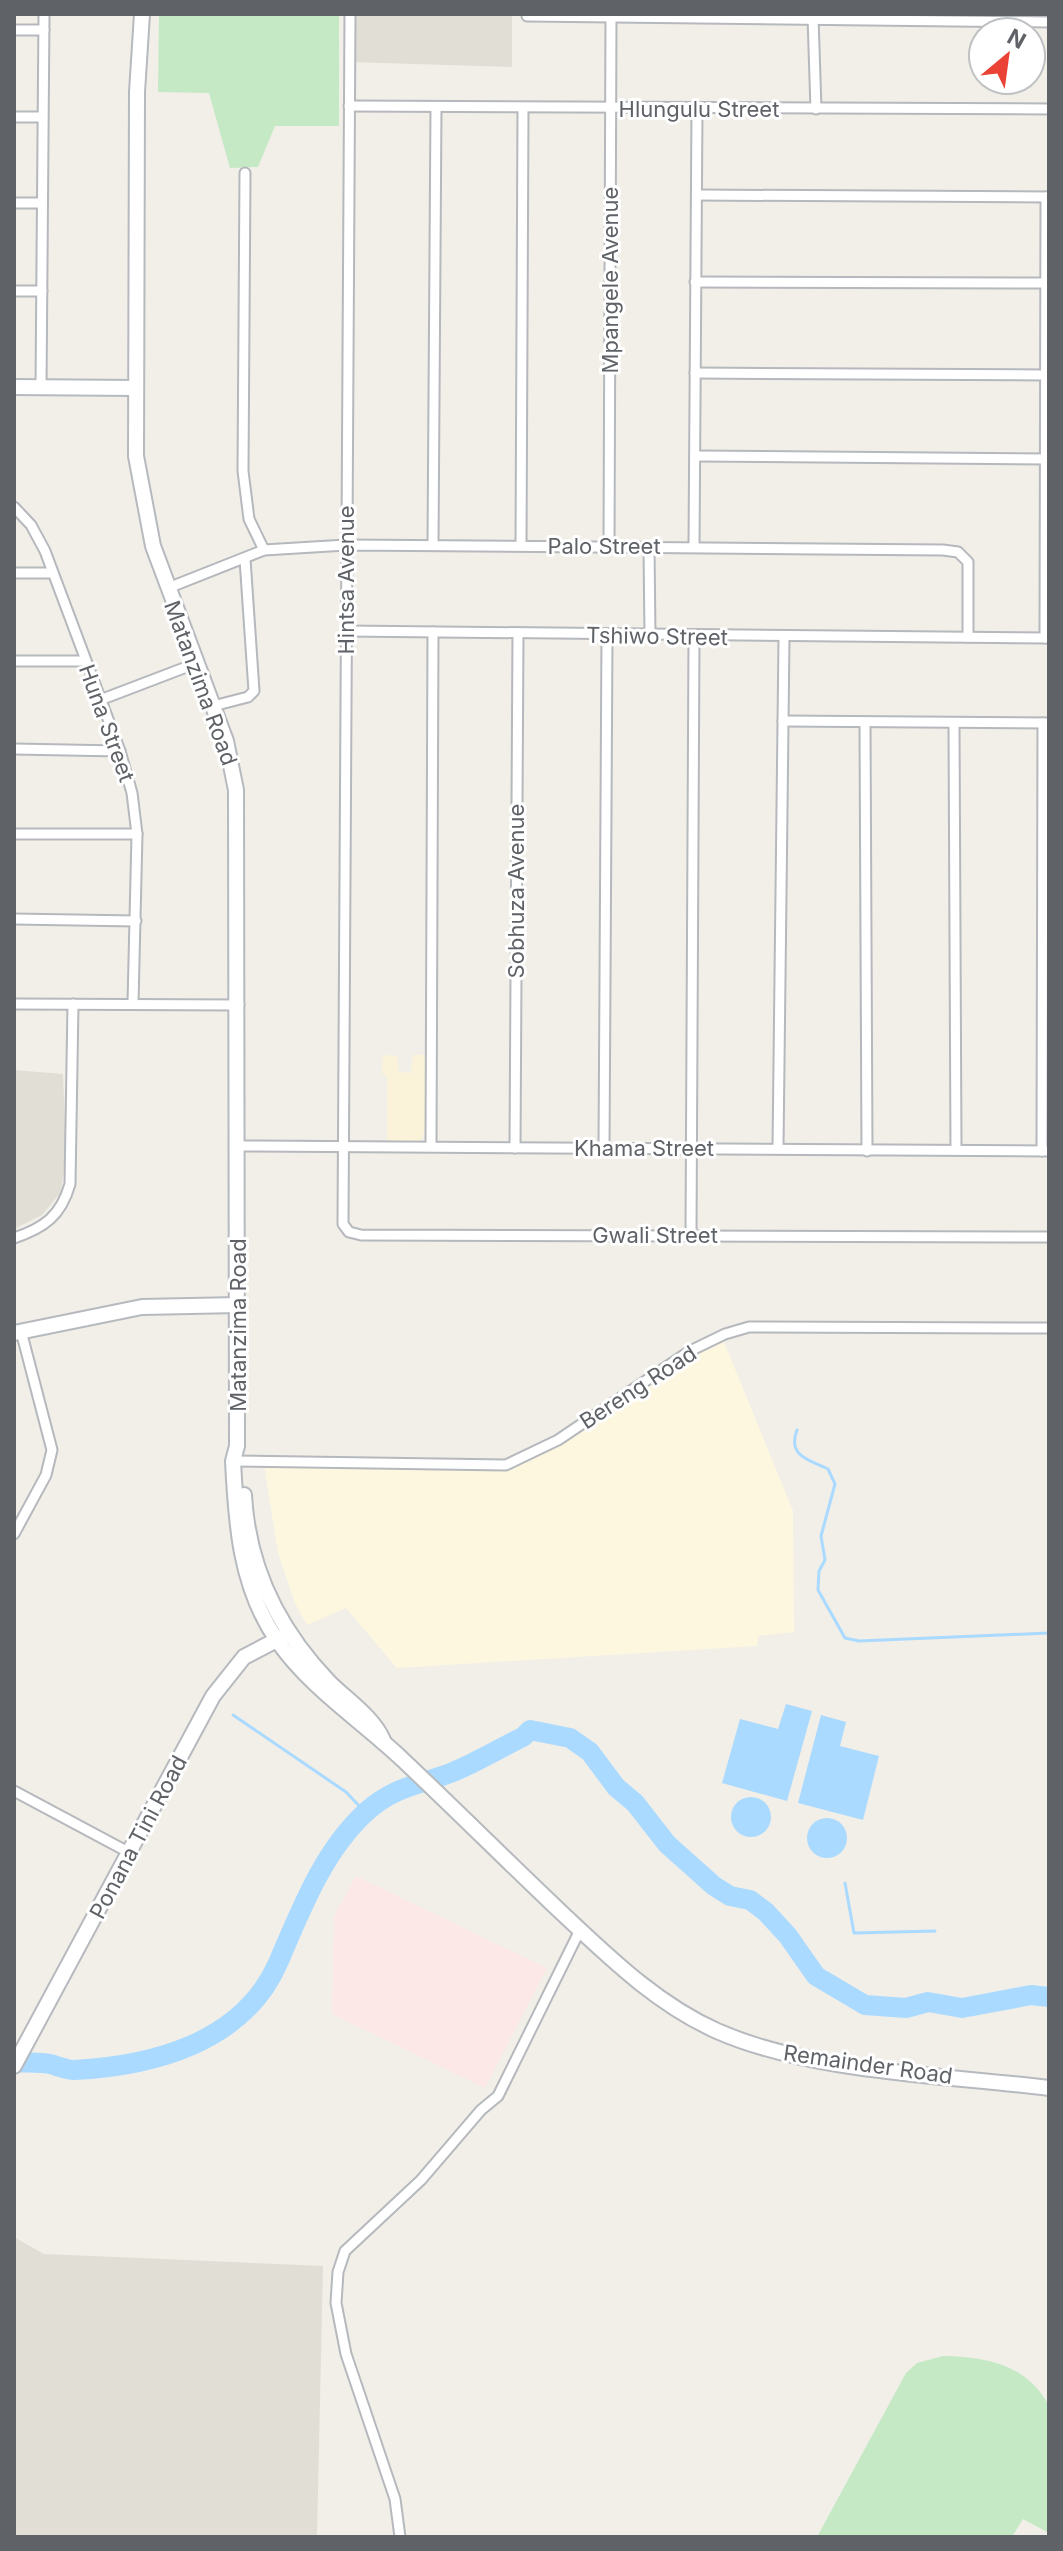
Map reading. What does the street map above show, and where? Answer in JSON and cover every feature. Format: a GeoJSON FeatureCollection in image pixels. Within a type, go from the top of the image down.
{"type":"FeatureCollection","features":[{"type":"Feature","properties":{"kind":"street"},"geometry":{"type":"LineString","coordinates":[[41,388],[44,14]]}},
{"type":"Feature","properties":{"kind":"street","name":"Matanzima Road"},"geometry":{"type":"LineString","coordinates":[[142,14],[137,92],[135,442],[140,485],[153,546],[226,741],[236,790],[239,1005],[237,1458],[241,1558],[282,1636],[323,1692],[384,1741],[580,1930]]}},
{"type":"Feature","properties":{"kind":"street","name":"Hintsa Avenue"},"geometry":{"type":"LineString","coordinates":[[342,1145],[350,14]]}},
{"type":"Feature","properties":{"kind":"street"},"geometry":{"type":"LineString","coordinates":[[527,16],[1049,22]]}},
{"type":"Feature","properties":{"kind":"street","name":"Mpangele Avenue"},"geometry":{"type":"LineString","coordinates":[[609,547],[611,16]]}},
{"type":"Feature","properties":{"kind":"street"},"geometry":{"type":"LineString","coordinates":[[813,17],[816,109]]}},
{"type":"Feature","properties":{"kind":"street"},"geometry":{"type":"LineString","coordinates":[[14,30],[44,30]]}},
{"type":"Feature","properties":{"kind":"street","name":"Hlungulu Street"},"geometry":{"type":"LineString","coordinates":[[349,106],[697,110],[1049,109]]}},
{"type":"Feature","properties":{"kind":"street"},"geometry":{"type":"LineString","coordinates":[[433,545],[436,108]]}},
{"type":"Feature","properties":{"kind":"street"},"geometry":{"type":"LineString","coordinates":[[521,545],[523,109]]}},
{"type":"Feature","properties":{"kind":"street"},"geometry":{"type":"LineString","coordinates":[[694,546],[697,110]]}},
{"type":"Feature","properties":{"kind":"street"},"geometry":{"type":"LineString","coordinates":[[14,117],[42,117]]}},
{"type":"Feature","properties":{"kind":"street"},"geometry":{"type":"LineString","coordinates":[[245,173],[243,471],[249,519],[264,550]]}},
{"type":"Feature","properties":{"kind":"street"},"geometry":{"type":"LineString","coordinates":[[698,195],[1048,197],[1045,375],[1047,638]]}},
{"type":"Feature","properties":{"kind":"street"},"geometry":{"type":"LineString","coordinates":[[14,203],[42,203]]}},
{"type":"Feature","properties":{"kind":"street"},"geometry":{"type":"LineString","coordinates":[[695,282],[1046,283]]}},
{"type":"Feature","properties":{"kind":"street"},"geometry":{"type":"LineString","coordinates":[[14,291],[42,291]]}},
{"type":"Feature","properties":{"kind":"street"},"geometry":{"type":"LineString","coordinates":[[695,373],[1045,375]]}},
{"type":"Feature","properties":{"kind":"street"},"geometry":{"type":"LineString","coordinates":[[14,387],[136,388]]}},
{"type":"Feature","properties":{"kind":"street"},"geometry":{"type":"LineString","coordinates":[[695,456],[1045,459]]}},
{"type":"Feature","properties":{"kind":"street","name":"Huna Street"},"geometry":{"type":"LineString","coordinates":[[14,507],[39,539],[120,751],[132,793],[137,834],[133,1003]]}},
{"type":"Feature","properties":{"kind":"street","name":"Palo Street"},"geometry":{"type":"LineString","coordinates":[[168,588],[264,550],[346,545],[694,546],[958,552],[969,568],[968,637]]}},
{"type":"Feature","properties":{"kind":"street"},"geometry":{"type":"LineString","coordinates":[[649,547],[650,636]]}},
{"type":"Feature","properties":{"kind":"street"},"geometry":{"type":"LineString","coordinates":[[213,706],[248,697],[254,691],[245,559]]}},
{"type":"Feature","properties":{"kind":"street"},"geometry":{"type":"LineString","coordinates":[[14,573],[52,573]]}},
{"type":"Feature","properties":{"kind":"street","name":"Tshiwo Street"},"geometry":{"type":"LineString","coordinates":[[346,631],[784,638],[1047,638]]}},
{"type":"Feature","properties":{"kind":"street"},"geometry":{"type":"LineString","coordinates":[[431,1145],[433,632]]}},
{"type":"Feature","properties":{"kind":"street","name":"Sobhuza Avenue"},"geometry":{"type":"LineString","coordinates":[[515,1148],[518,633]]}},
{"type":"Feature","properties":{"kind":"street"},"geometry":{"type":"LineString","coordinates":[[604,1148],[607,636]]}},
{"type":"Feature","properties":{"kind":"street"},"geometry":{"type":"LineString","coordinates":[[691,1235],[694,636]]}},
{"type":"Feature","properties":{"kind":"street"},"geometry":{"type":"LineString","coordinates":[[778,1148],[784,638]]}},
{"type":"Feature","properties":{"kind":"street"},"geometry":{"type":"LineString","coordinates":[[14,661],[84,661]]}},
{"type":"Feature","properties":{"kind":"street"},"geometry":{"type":"LineString","coordinates":[[100,700],[197,663]]}},
{"type":"Feature","properties":{"kind":"street"},"geometry":{"type":"LineString","coordinates":[[783,721],[1046,723],[1046,1151]]}},
{"type":"Feature","properties":{"kind":"street"},"geometry":{"type":"LineString","coordinates":[[865,724],[867,1151]]}},
{"type":"Feature","properties":{"kind":"street"},"geometry":{"type":"LineString","coordinates":[[954,724],[956,1150]]}},
{"type":"Feature","properties":{"kind":"street"},"geometry":{"type":"LineString","coordinates":[[14,749],[120,751]]}},
{"type":"Feature","properties":{"kind":"street"},"geometry":{"type":"LineString","coordinates":[[14,834],[137,834]]}},
{"type":"Feature","properties":{"kind":"street"},"geometry":{"type":"LineString","coordinates":[[14,919],[136,921]]}},
{"type":"Feature","properties":{"kind":"street"},"geometry":{"type":"LineString","coordinates":[[14,1004],[239,1005]]}},
{"type":"Feature","properties":{"kind":"street"},"geometry":{"type":"LineString","coordinates":[[14,1238],[48,1223],[59,1211],[70,1184],[73,1004]]}},
{"type":"Feature","properties":{"kind":"street","name":"Gwali Street"},"geometry":{"type":"LineString","coordinates":[[342,1145],[343,1224],[354,1234],[1049,1237]]}},
{"type":"Feature","properties":{"kind":"street","name":"Khama Street"},"geometry":{"type":"LineString","coordinates":[[239,1146],[1046,1151]]}},
{"type":"Feature","properties":{"kind":"street"},"geometry":{"type":"LineString","coordinates":[[14,1534],[46,1475],[52,1450],[18,1332],[142,1307],[239,1305]]}},
{"type":"Feature","properties":{"kind":"street","name":"Bereng Road"},"geometry":{"type":"LineString","coordinates":[[237,1458],[506,1465],[558,1440],[690,1351],[725,1334],[749,1327],[1049,1328]]}},
{"type":"Feature","properties":{"kind":"street","name":"Ponana Tini Road"},"geometry":{"type":"LineString","coordinates":[[14,2066],[225,1679],[244,1657],[282,1636]]}},
{"type":"Feature","properties":{"kind":"street"},"geometry":{"type":"LineString","coordinates":[[14,1791],[130,1853]]}},
{"type":"Feature","properties":{"kind":"street"},"geometry":{"type":"LineString","coordinates":[[400,2537],[395,2499],[346,2354],[336,2303],[340,2261],[358,2239],[421,2180],[481,2110],[498,2096],[580,1930]]}},
{"type":"Feature","properties":{"kind":"street","name":"Remainder Road"},"geometry":{"type":"LineString","coordinates":[[580,1930],[627,1973],[674,2008],[748,2042],[829,2062],[1049,2088]]}},
{"type":"Feature","properties":{"kind":"shaded area"},"geometry":{"type":"Polygon","coordinates":[[[350,14],[512,14],[512,67],[350,62],[350,14]]]}},
{"type":"Feature","properties":{"kind":"shaded area"},"geometry":{"type":"Polygon","coordinates":[[[14,1070],[63,1074],[66,1152],[61,1192],[42,1215],[14,1229],[14,1070]]]}},
{"type":"Feature","properties":{"kind":"shaded area"},"geometry":{"type":"Polygon","coordinates":[[[724,1342],[793,1511],[794,1632],[758,1636],[757,1646],[397,1668],[346,1608],[307,1625],[295,1603],[278,1553],[264,1464],[509,1468],[557,1445],[680,1363],[724,1342]]]}},
{"type":"Feature","properties":{"kind":"shaded area"},"geometry":{"type":"Polygon","coordinates":[[[356,1876],[547,1968],[485,2088],[332,2014],[334,1916],[356,1876]]]}},
{"type":"Feature","properties":{"kind":"shaded area"},"geometry":{"type":"Polygon","coordinates":[[[14,2237],[44,2254],[323,2266],[317,2537],[14,2537],[14,2237]]]}},
{"type":"Feature","properties":{"kind":"green space"},"geometry":{"type":"Polygon","coordinates":[[[159,14],[339,14],[339,126],[275,126],[258,167],[230,168],[209,93],[158,92],[159,14]]]}},
{"type":"Feature","properties":{"kind":"green space"},"geometry":{"type":"Polygon","coordinates":[[[943,2356],[990,2361],[1017,2372],[1040,2392],[1049,2406],[1049,2533],[1023,2519],[1012,2537],[817,2537],[906,2373],[917,2363],[943,2356]]]}},
{"type":"Feature","properties":{"kind":"sand"},"geometry":{"type":"Polygon","coordinates":[[[383,1055],[397,1056],[399,1072],[411,1073],[413,1055],[426,1055],[427,1114],[419,1142],[387,1143],[387,1076],[382,1073],[383,1055]]]}},
{"type":"Feature","properties":{"kind":"water"},"geometry":{"type":"Polygon","coordinates":[[[786,1704],[812,1711],[787,1801],[722,1783],[740,1719],[778,1729],[786,1704]]]}},
{"type":"Feature","properties":{"kind":"water"},"geometry":{"type":"Polygon","coordinates":[[[821,1715],[846,1722],[840,1746],[879,1756],[863,1820],[798,1803],[821,1715]]]}},
{"type":"Feature","properties":{"kind":"water"},"geometry":{"type":"Polygon","coordinates":[[[751,1797],[765,1803],[771,1817],[765,1831],[751,1837],[737,1831],[731,1817],[737,1803],[751,1797]]]}},
{"type":"Feature","properties":{"kind":"water"},"geometry":{"type":"Polygon","coordinates":[[[827,1818],[841,1824],[847,1838],[841,1852],[827,1858],[813,1852],[807,1838],[813,1824],[827,1818]]]}},
{"type":"Feature","properties":{"kind":"waterway"},"geometry":{"type":"LineString","coordinates":[[797,1430],[797,1451],[807,1460],[828,1469],[835,1484],[821,1536],[825,1560],[819,1571],[818,1590],[845,1638],[859,1641],[1049,1633]]}},
{"type":"Feature","properties":{"kind":"waterway"},"geometry":{"type":"LineString","coordinates":[[233,1715],[346,1792],[365,1812]]}},
{"type":"Feature","properties":{"kind":"waterway"},"geometry":{"type":"LineString","coordinates":[[14,2062],[46,2063],[71,2070],[104,2068],[164,2055],[219,2031],[242,2013],[262,1990],[325,1863],[366,1812],[397,1791],[462,1768],[523,1737],[530,1730],[570,1738],[590,1752],[616,1787],[635,1803],[667,1844],[714,1886],[730,1896],[750,1900],[766,1912],[788,1936],[816,1976],[865,2005],[906,2008],[928,2002],[962,2008],[1031,1995],[1049,1997]]}},
{"type":"Feature","properties":{"kind":"waterway"},"geometry":{"type":"LineString","coordinates":[[845,1883],[854,1933],[935,1931]]}}]}
